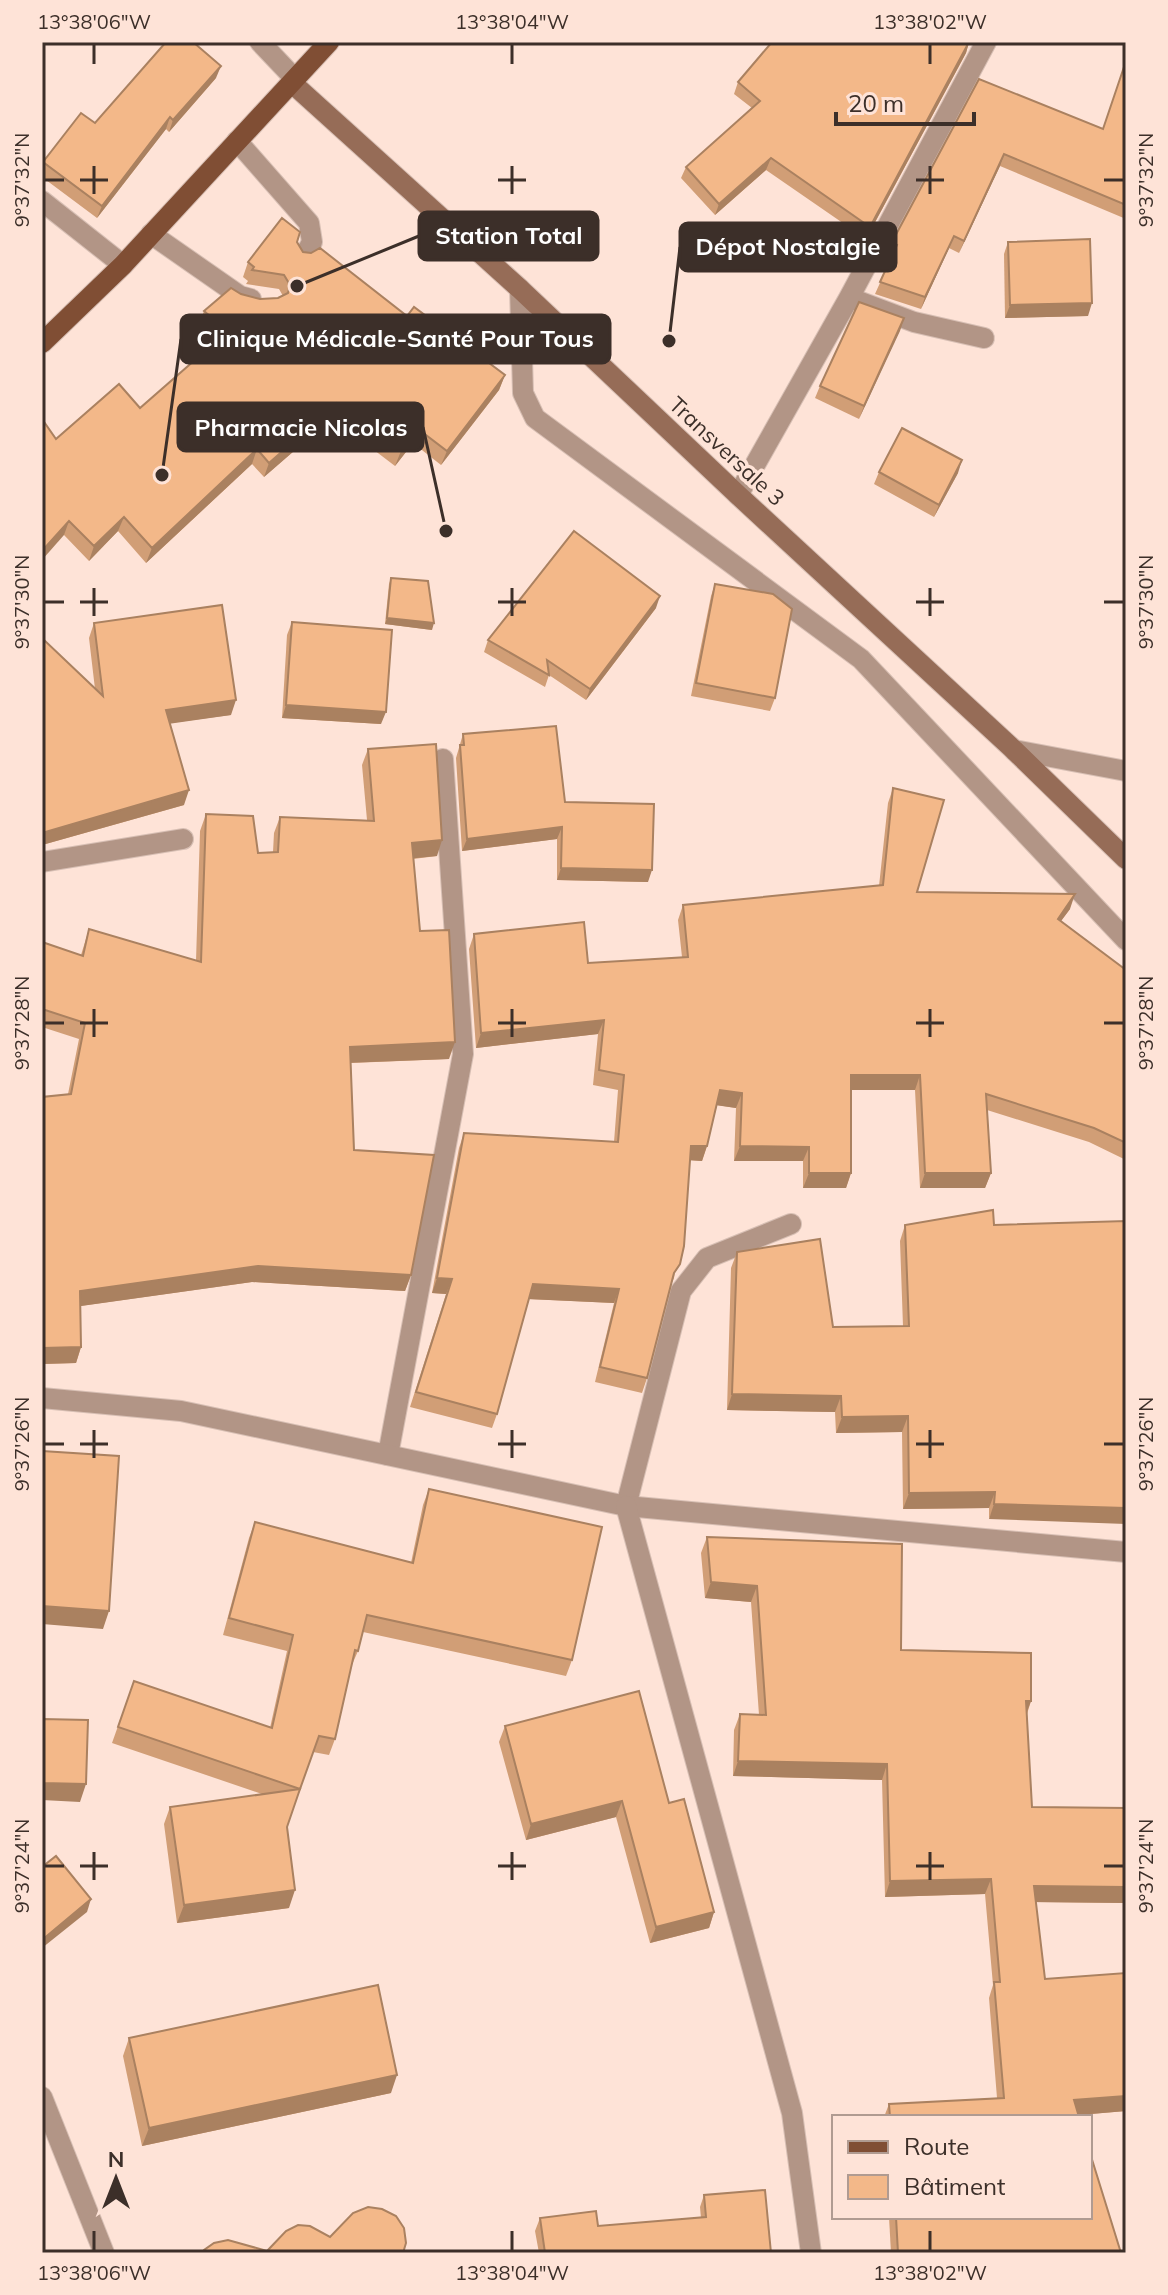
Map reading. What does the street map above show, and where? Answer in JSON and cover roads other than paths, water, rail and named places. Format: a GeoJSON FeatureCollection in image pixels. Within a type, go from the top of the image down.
{"type":"FeatureCollection","features":[{"type":"Feature","properties":{"kind":"main road"},"geometry":{"type":"LineString","coordinates":[[42,343],[123,265],[329,42]]}},
{"type":"Feature","properties":{"kind":"main road","name":"Transversale 3"},"geometry":{"type":"LineString","coordinates":[[294,81],[1014,750],[1126,859]]}},
{"type":"Feature","properties":{"kind":"street"},"geometry":{"type":"LineString","coordinates":[[260,42],[294,81]]}},
{"type":"Feature","properties":{"kind":"street"},"geometry":{"type":"LineString","coordinates":[[738,495],[849,298],[986,42]]}},
{"type":"Feature","properties":{"kind":"street"},"geometry":{"type":"LineString","coordinates":[[237,141],[309,223],[312,242],[305,255]]}},
{"type":"Feature","properties":{"kind":"street"},"geometry":{"type":"LineString","coordinates":[[42,201],[123,265]]}},
{"type":"Feature","properties":{"kind":"street"},"geometry":{"type":"LineString","coordinates":[[151,234],[240,296],[272,300]]}},
{"type":"Feature","properties":{"kind":"street"},"geometry":{"type":"LineString","coordinates":[[520,289],[523,393],[535,418],[861,659],[1126,940]]}},
{"type":"Feature","properties":{"kind":"street"},"geometry":{"type":"LineString","coordinates":[[849,298],[914,322],[984,338]]}},
{"type":"Feature","properties":{"kind":"street"},"geometry":{"type":"LineString","coordinates":[[1014,750],[1126,771]]}},
{"type":"Feature","properties":{"kind":"street"},"geometry":{"type":"LineString","coordinates":[[388,1455],[463,1054],[443,759]]}},
{"type":"Feature","properties":{"kind":"street"},"geometry":{"type":"LineString","coordinates":[[42,862],[183,839]]}},
{"type":"Feature","properties":{"kind":"street"},"geometry":{"type":"LineString","coordinates":[[791,1224],[707,1258],[681,1291],[626,1506],[792,2113],[811,2253]]}},
{"type":"Feature","properties":{"kind":"street"},"geometry":{"type":"LineString","coordinates":[[42,1398],[181,1411],[626,1506],[1126,1552]]}},
{"type":"Feature","properties":{"kind":"street"},"geometry":{"type":"LineString","coordinates":[[42,2097],[104,2253]]}},
{"type":"Feature","properties":{"kind":"place","name":"Station Total"},"geometry":{"type":"Point","coordinates":[297,286]}},
{"type":"Feature","properties":{"kind":"place","name":"Dépot Nostalgie"},"geometry":{"type":"Point","coordinates":[669,341]}},
{"type":"Feature","properties":{"kind":"place","name":"Clinique Médicale-Santé Pour Tous"},"geometry":{"type":"Point","coordinates":[162,475]}},
{"type":"Feature","properties":{"kind":"place","name":"Pharmacie Nicolas"},"geometry":{"type":"Point","coordinates":[446,531]}}]}
